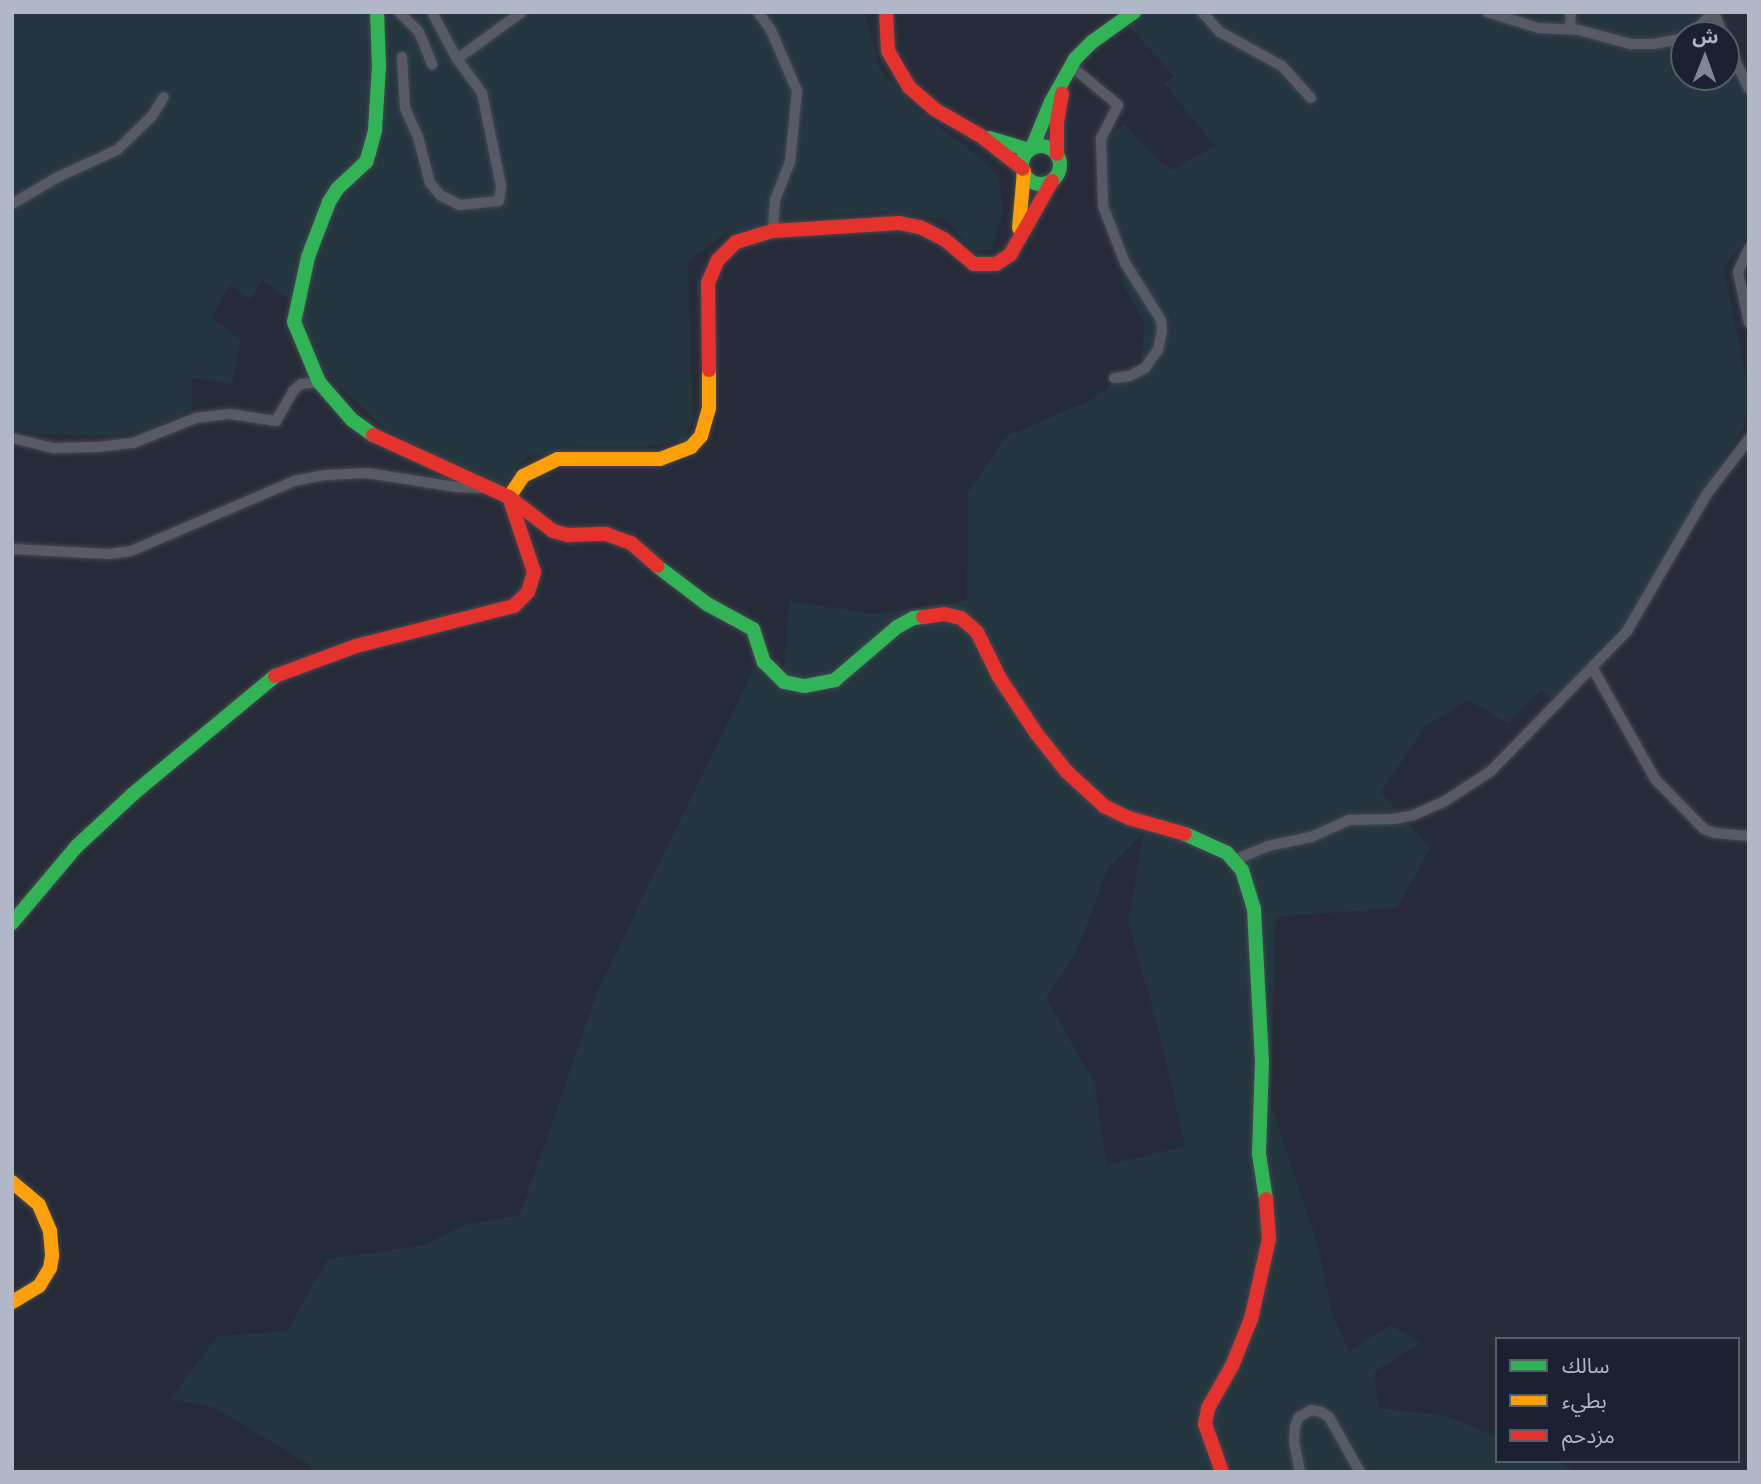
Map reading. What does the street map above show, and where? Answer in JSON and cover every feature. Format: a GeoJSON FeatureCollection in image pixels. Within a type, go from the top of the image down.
{"type":"FeatureCollection","features":[{"type":"Feature","properties":{"kind":"street"},"geometry":{"type":"LineString","coordinates":[[377,12],[379,66],[375,130],[369,153],[366,162],[337,189],[329,202],[308,257],[296,304],[296,332],[319,382],[352,420],[374,436],[509,497],[553,531],[568,535],[606,534],[631,544],[707,604],[752,629],[771,671],[779,678],[796,685],[827,683],[846,674],[887,635],[913,618],[944,614],[967,621],[977,632],[999,677],[1036,733],[1066,771],[1104,806],[1129,818],[1164,826],[1216,846],[1234,860],[1246,879],[1254,909],[1262,1062],[1259,1154],[1269,1215],[1269,1239],[1251,1319],[1232,1366],[1208,1408],[1205,1424],[1222,1472]]}},
{"type":"Feature","properties":{"kind":"street"},"geometry":{"type":"LineString","coordinates":[[399,12],[419,32],[432,65]]}},
{"type":"Feature","properties":{"kind":"street"},"geometry":{"type":"LineString","coordinates":[[401,57],[405,108],[418,136],[430,183],[440,195],[460,205],[499,201],[501,186],[482,93],[457,58],[432,12]]}},
{"type":"Feature","properties":{"kind":"street"},"geometry":{"type":"LineString","coordinates":[[457,58],[522,12]]}},
{"type":"Feature","properties":{"kind":"street"},"geometry":{"type":"LineString","coordinates":[[758,12],[771,30],[797,91],[790,162],[775,200],[774,231]]}},
{"type":"Feature","properties":{"kind":"street"},"geometry":{"type":"LineString","coordinates":[[886,12],[888,51],[909,87],[934,109],[981,136],[1036,183],[1052,181]]}},
{"type":"Feature","properties":{"kind":"street"},"geometry":{"type":"LineString","coordinates":[[1017,240],[1023,170],[1068,72],[1082,52],[1134,12]]}},
{"type":"Feature","properties":{"kind":"street"},"geometry":{"type":"LineString","coordinates":[[1202,12],[1220,32],[1282,66],[1311,98]]}},
{"type":"Feature","properties":{"kind":"street"},"geometry":{"type":"LineString","coordinates":[[1487,12],[1538,27],[1570,29],[1642,45],[1670,40]]}},
{"type":"Feature","properties":{"kind":"street"},"geometry":{"type":"LineString","coordinates":[[1570,29],[1571,12]]}},
{"type":"Feature","properties":{"kind":"street"},"geometry":{"type":"LineString","coordinates":[[1740,70],[1749,89]]}},
{"type":"Feature","properties":{"kind":"street"},"geometry":{"type":"LineString","coordinates":[[12,923],[77,846],[133,794],[276,675],[356,646],[514,606],[528,592],[534,572],[531,556],[514,521],[509,497],[523,476],[545,463],[573,457],[660,459],[680,454],[701,436],[709,408],[706,296],[711,270],[736,242],[774,231],[899,223],[920,227],[944,239],[974,264],[984,266],[1004,261],[1060,166],[1057,154],[1057,122],[1068,72]]}},
{"type":"Feature","properties":{"kind":"street"},"geometry":{"type":"LineString","coordinates":[[1068,72],[1118,105],[1101,139],[1103,206],[1125,263],[1161,320],[1158,350],[1145,368],[1129,376],[1114,378]]}},
{"type":"Feature","properties":{"kind":"street"},"geometry":{"type":"LineString","coordinates":[[12,204],[58,177],[117,150],[152,116],[164,97]]}},
{"type":"Feature","properties":{"kind":"street"},"geometry":{"type":"LineString","coordinates":[[981,136],[1031,149],[1046,146],[1057,154]]}},
{"type":"Feature","properties":{"kind":"street"},"geometry":{"type":"LineString","coordinates":[[1749,248],[1738,272],[1749,323]]}},
{"type":"Feature","properties":{"kind":"street"},"geometry":{"type":"LineString","coordinates":[[12,438],[53,448],[98,447],[134,443],[196,418],[230,414],[276,421],[293,391],[302,384],[319,382]]}},
{"type":"Feature","properties":{"kind":"street"},"geometry":{"type":"LineString","coordinates":[[1234,860],[1268,846],[1311,837],[1349,820],[1405,818],[1445,801],[1491,771],[1633,622],[1706,495],[1749,439]]}},
{"type":"Feature","properties":{"kind":"street"},"geometry":{"type":"LineString","coordinates":[[12,549],[109,554],[131,551],[294,481],[325,475],[367,473],[455,487],[485,488]]}},
{"type":"Feature","properties":{"kind":"street"},"geometry":{"type":"LineString","coordinates":[[1592,667],[1656,779],[1704,829],[1715,834],[1749,836]]}},
{"type":"Feature","properties":{"kind":"street"},"geometry":{"type":"LineString","coordinates":[[12,1182],[39,1205],[52,1244],[50,1268],[46,1276],[39,1286],[12,1302]]}},
{"type":"Feature","properties":{"kind":"street"},"geometry":{"type":"LineString","coordinates":[[1300,1472],[1294,1441],[1296,1427],[1298,1418],[1311,1410],[1329,1417],[1360,1472]]}},
{"type":"Feature","properties":{"kind":"shaded area"},"geometry":{"type":"Polygon","coordinates":[[[12,12],[865,12],[880,70],[919,112],[973,152],[998,175],[1003,211],[992,249],[973,251],[946,219],[881,212],[814,217],[725,234],[688,261],[693,420],[683,441],[651,446],[587,446],[529,456],[517,467],[506,485],[436,455],[384,428],[325,373],[290,299],[262,280],[251,299],[230,285],[212,317],[241,341],[232,384],[192,378],[192,411],[143,430],[115,436],[33,434],[12,429],[12,12]]]}},
{"type":"Feature","properties":{"kind":"shaded area"},"geometry":{"type":"Polygon","coordinates":[[[1143,12],[1707,12],[1711,21],[1670,21],[1670,91],[1740,91],[1740,82],[1749,101],[1749,234],[1724,268],[1749,393],[1744,426],[1622,626],[1552,699],[1541,690],[1508,723],[1468,700],[1426,726],[1381,792],[1430,848],[1397,908],[1276,917],[1271,1106],[1316,1238],[1333,1316],[1349,1351],[1390,1325],[1420,1343],[1374,1372],[1379,1408],[1444,1415],[1495,1436],[1495,1463],[1558,1463],[1578,1472],[310,1472],[310,1465],[214,1407],[170,1399],[218,1336],[287,1331],[328,1259],[425,1245],[465,1225],[520,1215],[598,990],[756,664],[783,685],[789,601],[873,614],[967,601],[968,492],[1007,436],[1089,401],[1141,364],[1144,322],[1121,281],[1126,248],[1104,204],[1107,139],[1124,124],[1159,161],[1172,170],[1215,146],[1164,83],[1174,76],[1125,21],[1143,12]],[[1143,833],[1108,868],[1076,953],[1046,998],[1094,1082],[1107,1165],[1185,1146],[1156,1020],[1128,924],[1143,833]]]}},
{"type":"Feature","properties":{"kind":"traffic: fast"},"geometry":{"type":"LineString","coordinates":[[373,435],[352,420],[319,382],[294,322],[308,257],[329,202],[337,189],[366,162],[369,153],[375,130],[379,66],[377,12]]}},
{"type":"Feature","properties":{"kind":"traffic: fast"},"geometry":{"type":"LineString","coordinates":[[1032,148],[1051,102],[1075,59],[1092,42],[1134,12]]}},
{"type":"Feature","properties":{"kind":"traffic: fast"},"geometry":{"type":"LineString","coordinates":[[989,138],[1029,150]]}},
{"type":"Feature","properties":{"kind":"traffic: fast"},"geometry":{"type":"LineString","coordinates":[[1041,146],[1054,152],[1060,165],[1054,178],[1041,184],[1028,178],[1022,165],[1028,152],[1041,146]]}},
{"type":"Feature","properties":{"kind":"traffic: fast"},"geometry":{"type":"LineString","coordinates":[[657,566],[707,604],[753,629],[764,662],[784,682],[805,686],[835,680],[897,627],[913,618],[923,617]]}},
{"type":"Feature","properties":{"kind":"traffic: fast"},"geometry":{"type":"LineString","coordinates":[[12,923],[77,846],[133,794],[275,676]]}},
{"type":"Feature","properties":{"kind":"traffic: fast"},"geometry":{"type":"LineString","coordinates":[[1185,834],[1227,853],[1242,870],[1254,909],[1262,1062],[1259,1154],[1266,1199]]}},
{"type":"Feature","properties":{"kind":"traffic: slow"},"geometry":{"type":"LineString","coordinates":[[1019,228],[1024,171]]}},
{"type":"Feature","properties":{"kind":"traffic: slow"},"geometry":{"type":"LineString","coordinates":[[509,497],[523,476],[558,459],[660,459],[691,447],[701,436],[709,408],[709,370]]}},
{"type":"Feature","properties":{"kind":"traffic: slow"},"geometry":{"type":"LineString","coordinates":[[12,1182],[39,1205],[50,1231],[52,1256],[50,1268],[39,1286],[12,1302]]}},
{"type":"Feature","properties":{"kind":"traffic: jam"},"geometry":{"type":"LineString","coordinates":[[886,12],[888,51],[909,87],[934,109],[981,136],[1023,169]]}},
{"type":"Feature","properties":{"kind":"traffic: jam"},"geometry":{"type":"LineString","coordinates":[[1057,154],[1057,122],[1062,93]]}},
{"type":"Feature","properties":{"kind":"traffic: jam"},"geometry":{"type":"LineString","coordinates":[[709,370],[708,283],[718,260],[736,242],[773,231],[899,223],[920,227],[944,239],[974,264],[996,264],[1010,255],[1052,181]]}},
{"type":"Feature","properties":{"kind":"traffic: jam"},"geometry":{"type":"LineString","coordinates":[[373,435],[509,497],[553,531],[568,535],[606,534],[631,543],[657,566]]}},
{"type":"Feature","properties":{"kind":"traffic: jam"},"geometry":{"type":"LineString","coordinates":[[275,676],[356,646],[514,606],[528,592],[534,572],[509,497]]}},
{"type":"Feature","properties":{"kind":"traffic: jam"},"geometry":{"type":"LineString","coordinates":[[923,617],[944,614],[961,618],[977,632],[999,677],[1036,733],[1066,771],[1104,806],[1129,818],[1185,834]]}},
{"type":"Feature","properties":{"kind":"traffic: jam"},"geometry":{"type":"LineString","coordinates":[[1222,1472],[1205,1424],[1208,1408],[1232,1366],[1251,1319],[1269,1239],[1266,1199]]}}]}
